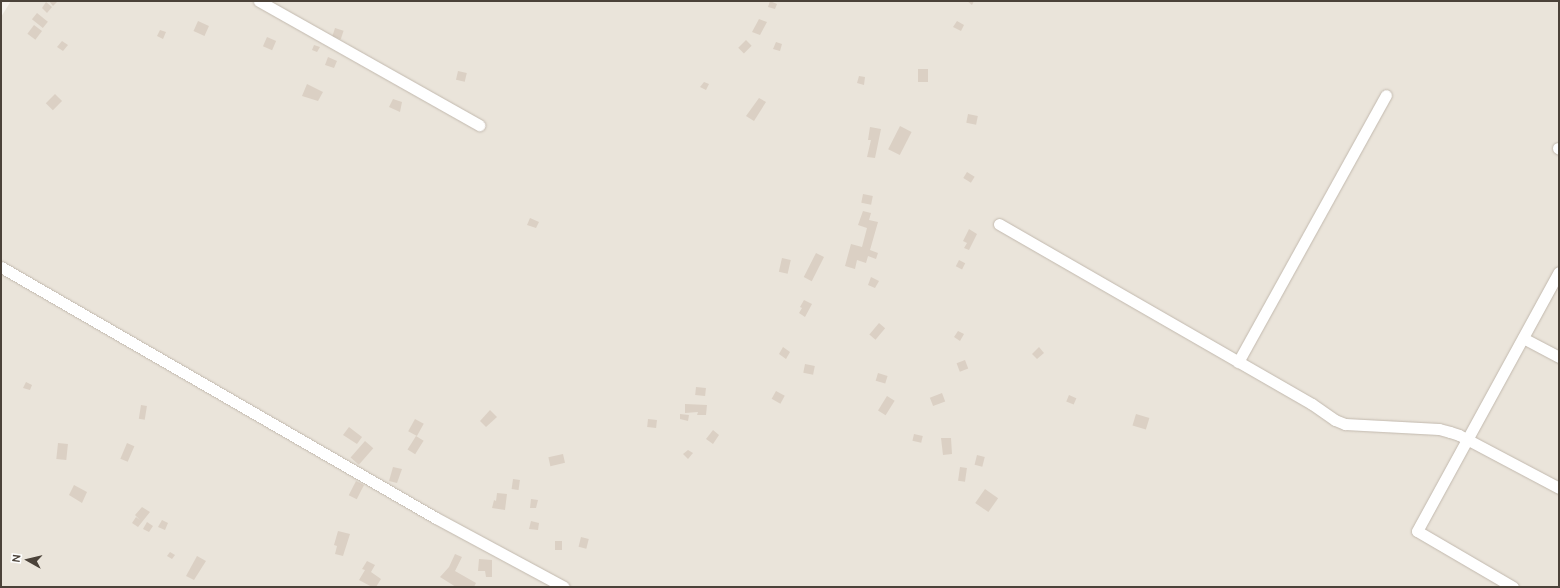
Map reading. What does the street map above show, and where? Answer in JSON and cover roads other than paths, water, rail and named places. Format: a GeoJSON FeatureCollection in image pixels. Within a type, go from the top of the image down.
{"type":"FeatureCollection","features":[{"type":"Feature","properties":{"kind":"street"},"geometry":{"type":"LineString","coordinates":[[259,1],[479,125]]}},
{"type":"Feature","properties":{"kind":"street"},"geometry":{"type":"LineString","coordinates":[[1238,362],[1386,95]]}},
{"type":"Feature","properties":{"kind":"street"},"geometry":{"type":"LineString","coordinates":[[999,224],[1312,404],[1335,420],[1345,424],[1439,429],[1459,435],[1559,488]]}},
{"type":"Feature","properties":{"kind":"street"},"geometry":{"type":"LineString","coordinates":[[1,267],[436,518],[564,587]]}},
{"type":"Feature","properties":{"kind":"street"},"geometry":{"type":"LineString","coordinates":[[1513,587],[1417,531],[1559,272]]}},
{"type":"Feature","properties":{"kind":"street"},"geometry":{"type":"LineString","coordinates":[[1523,338],[1559,357]]}}]}
